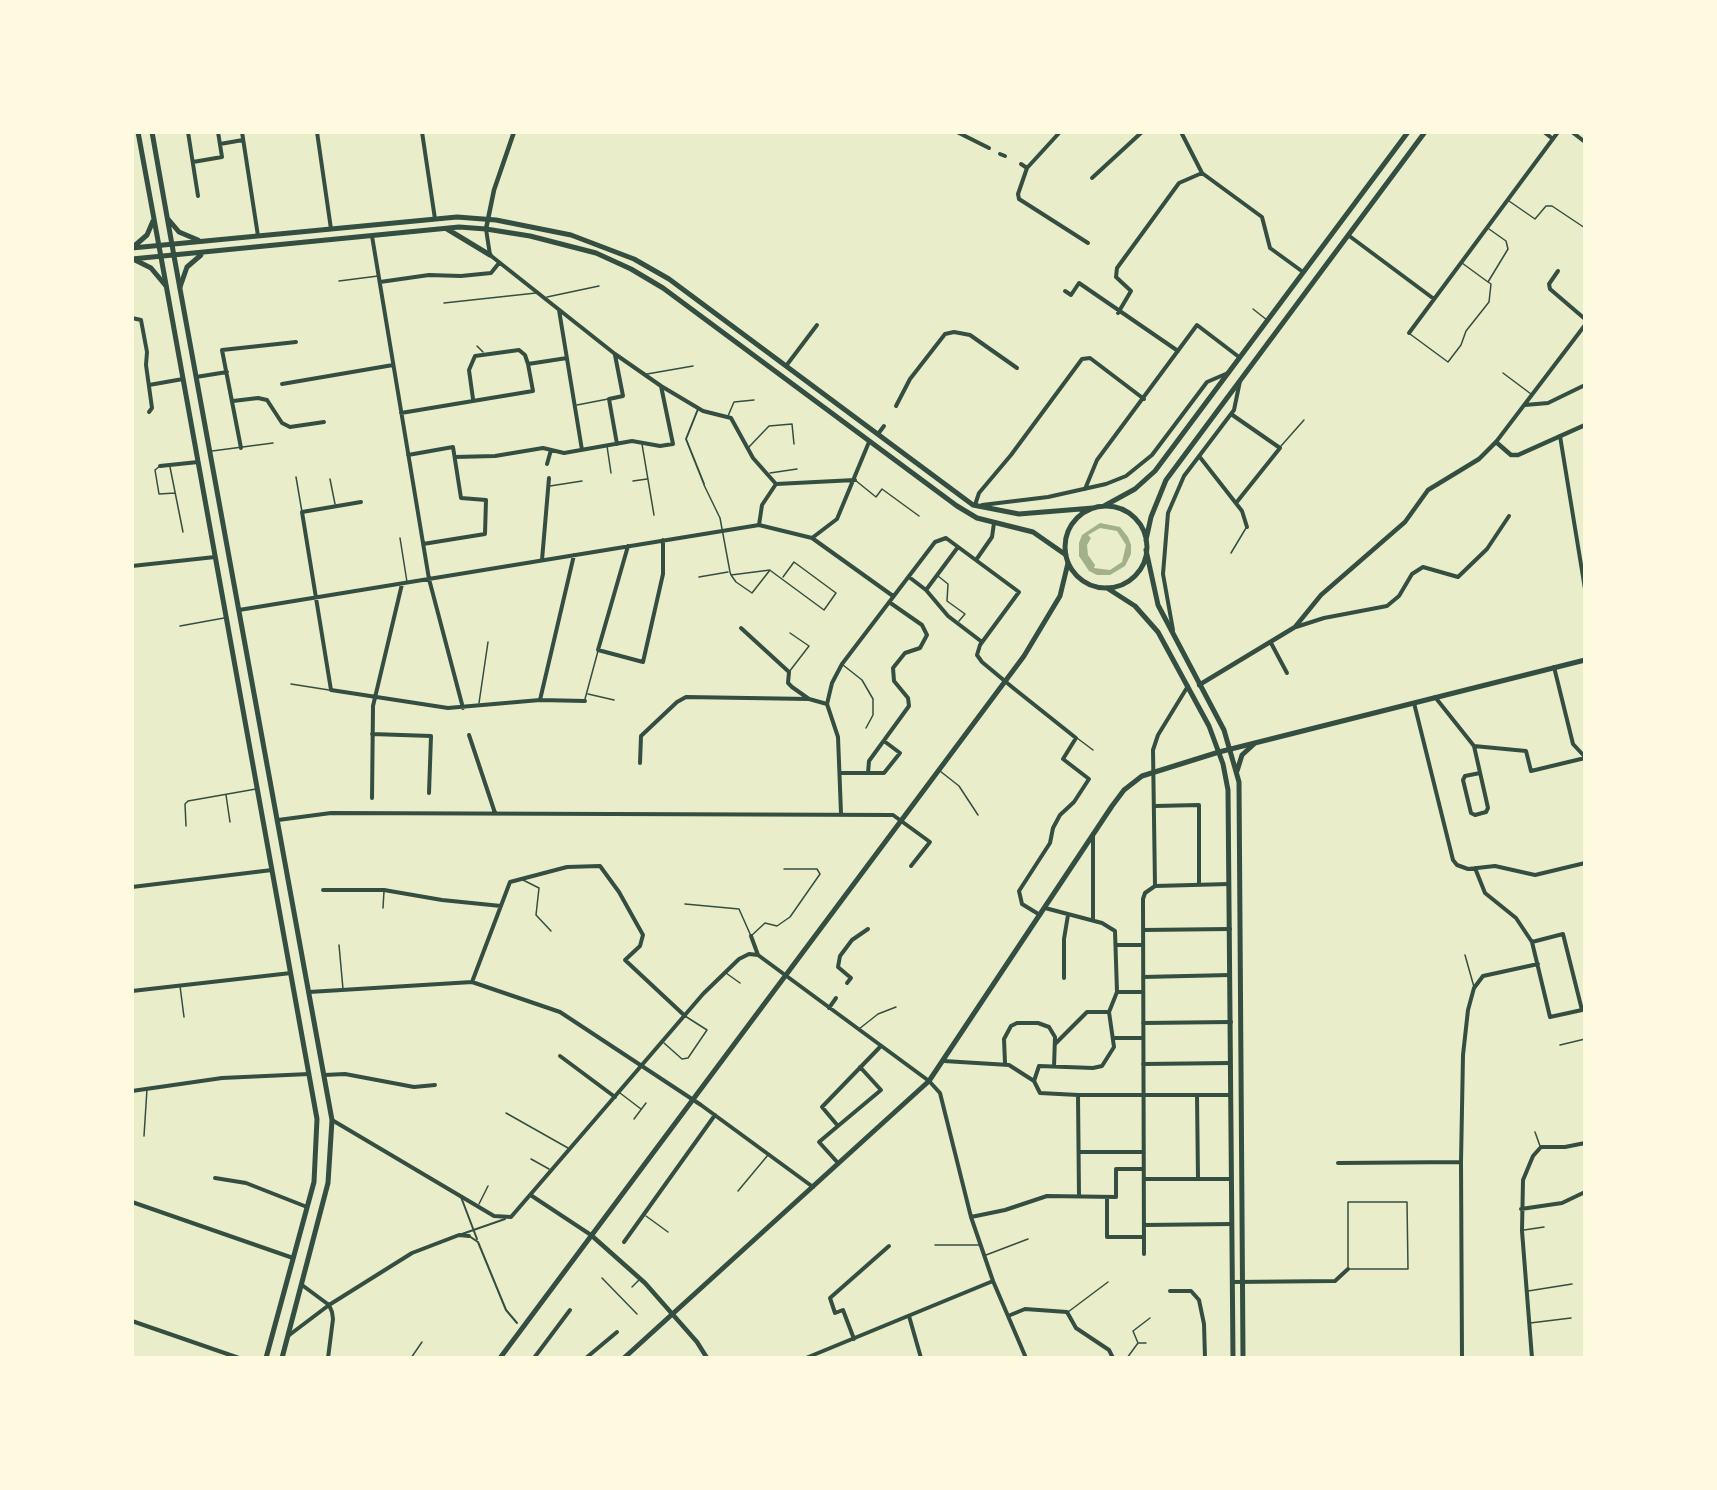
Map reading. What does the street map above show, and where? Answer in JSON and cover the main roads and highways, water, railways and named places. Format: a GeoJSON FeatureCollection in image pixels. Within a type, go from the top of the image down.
{"type":"FeatureCollection","features":[{"type":"Feature","properties":{"kind":"main road"},"geometry":{"type":"LineString","coordinates":[[138,132],[317,1119],[316,1166],[308,1207],[266,1358]]}},
{"type":"Feature","properties":{"kind":"main road"},"geometry":{"type":"LineString","coordinates":[[152,132],[332,1119],[328,1183],[282,1358]]}},
{"type":"Feature","properties":{"kind":"main road"},"geometry":{"type":"LineString","coordinates":[[132,248],[468,217],[571,235],[634,259],[669,279],[973,505],[1019,514],[1093,508],[1104,506],[1136,489],[1155,471],[1408,132]]}},
{"type":"Feature","properties":{"kind":"main road"},"geometry":{"type":"LineString","coordinates":[[1243,1358],[1240,803],[1237,773],[1231,749],[1175,643],[1155,599],[1146,540],[1151,518],[1166,480],[1425,132]]}},
{"type":"Feature","properties":{"kind":"main road"},"geometry":{"type":"LineString","coordinates":[[166,216],[179,232],[203,241]]}},
{"type":"Feature","properties":{"kind":"main road"},"geometry":{"type":"LineString","coordinates":[[132,248],[147,235],[153,219]]}},
{"type":"Feature","properties":{"kind":"main road"},"geometry":{"type":"LineString","coordinates":[[445,228],[490,255]]}},
{"type":"Feature","properties":{"kind":"main road"},"geometry":{"type":"LineString","coordinates":[[133,259],[445,228],[486,229],[596,253],[631,269],[663,288],[957,506],[994,523],[1033,532],[1066,555]]}},
{"type":"Feature","properties":{"kind":"main road"},"geometry":{"type":"LineString","coordinates":[[180,287],[187,267],[204,253]]}},
{"type":"Feature","properties":{"kind":"main road"},"geometry":{"type":"LineString","coordinates":[[133,259],[151,268],[166,286]]}},
{"type":"Feature","properties":{"kind":"main road"},"geometry":{"type":"LineString","coordinates":[[196,445],[203,440],[208,443]]}},
{"type":"Feature","properties":{"kind":"main road"},"geometry":{"type":"LineString","coordinates":[[197,453],[206,455],[210,450]]}},
{"type":"Feature","properties":{"kind":"main road"},"geometry":{"type":"LineString","coordinates":[[1104,506],[1123,510],[1131,515],[1143,531],[1146,540]]}},
{"type":"Feature","properties":{"kind":"main road"},"geometry":{"type":"LineString","coordinates":[[1093,508],[1084,512],[1071,526],[1065,545],[1068,563],[1080,579],[1097,587],[1117,586],[1134,576],[1140,569],[1146,550]]}},
{"type":"Feature","properties":{"kind":"main road"},"geometry":{"type":"LineString","coordinates":[[500,1358],[1005,681],[1055,608],[1062,591],[1068,563]]}},
{"type":"Feature","properties":{"kind":"main road"},"geometry":{"type":"LineString","coordinates":[[1107,588],[1146,616],[1188,686],[1219,752],[1229,803],[1233,1358]]}},
{"type":"Feature","properties":{"kind":"main road"},"geometry":{"type":"LineString","coordinates":[[624,1358],[929,1081],[1124,790],[1153,770],[1585,660]]}},
{"type":"Feature","properties":{"kind":"main road"},"geometry":{"type":"LineString","coordinates":[[243,706],[250,709],[256,704]]}},
{"type":"Feature","properties":{"kind":"main road"},"geometry":{"type":"LineString","coordinates":[[247,728],[252,723],[260,725]]}},
{"type":"Feature","properties":{"kind":"main road"},"geometry":{"type":"LineString","coordinates":[[1237,773],[1242,755],[1254,744]]}},
{"type":"Feature","properties":{"kind":"main road"},"geometry":{"type":"LineString","coordinates":[[317,1119],[332,1119]]}},
{"type":"Feature","properties":{"kind":"main road"},"geometry":{"type":"LineString","coordinates":[[273,1332],[288,1336]]}}]}
